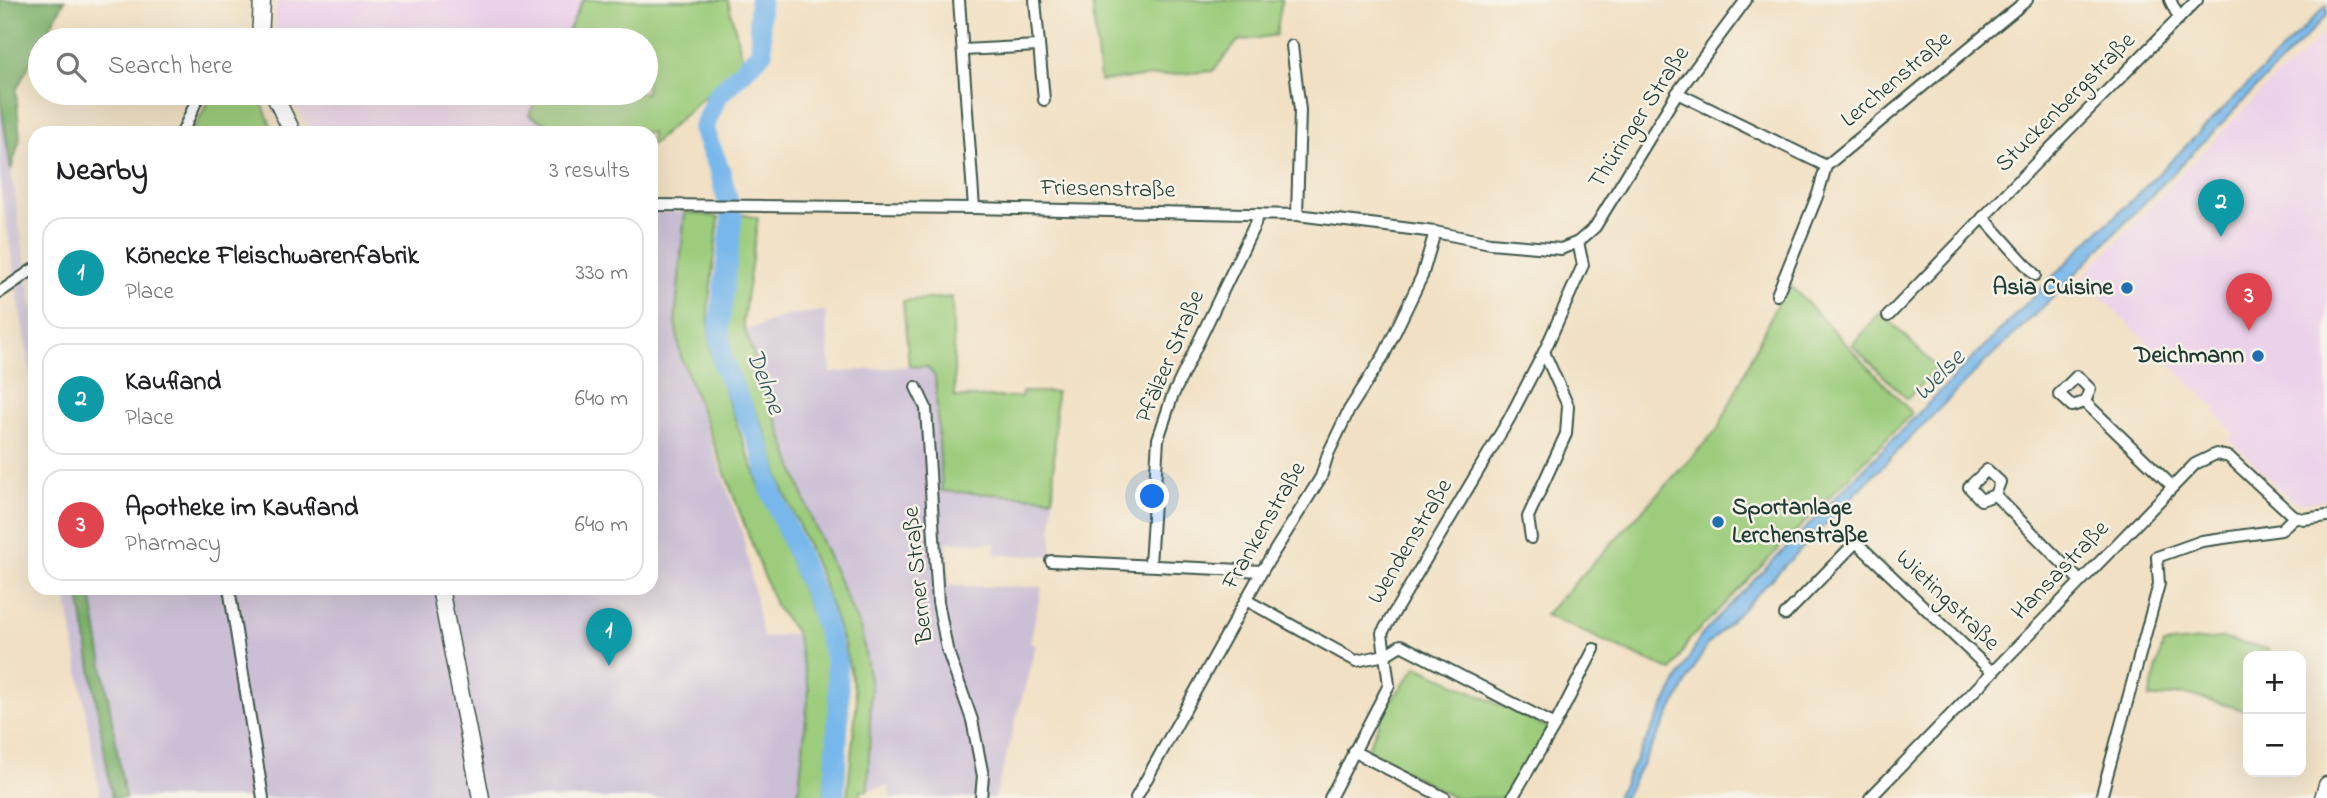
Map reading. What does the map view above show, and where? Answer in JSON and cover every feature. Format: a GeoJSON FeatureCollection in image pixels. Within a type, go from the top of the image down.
{"type":"FeatureCollection","features":[{"type":"Feature","properties":{"kind":"street"},"geometry":{"type":"LineString","coordinates":[[261,28],[262,0]]}},
{"type":"Feature","properties":{"kind":"street"},"geometry":{"type":"LineString","coordinates":[[959,0],[974,208]]}},
{"type":"Feature","properties":{"kind":"street"},"geometry":{"type":"LineString","coordinates":[[1035,0],[1044,100]]}},
{"type":"Feature","properties":{"kind":"street","name":"Lerchenstraße"},"geometry":{"type":"LineString","coordinates":[[1826,166],[2027,0]]}},
{"type":"Feature","properties":{"kind":"street"},"geometry":{"type":"LineString","coordinates":[[2170,0],[2179,18]]}},
{"type":"Feature","properties":{"kind":"street","name":"Stuckenbergstraße"},"geometry":{"type":"LineString","coordinates":[[1888,317],[2197,0]]}},
{"type":"Feature","properties":{"kind":"street","name":"Thüringer Straße"},"geometry":{"type":"LineString","coordinates":[[1561,249],[1578,242],[1595,227],[1677,93],[1743,1]]}},
{"type":"Feature","properties":{"kind":"street"},"geometry":{"type":"LineString","coordinates":[[963,50],[1038,46]]}},
{"type":"Feature","properties":{"kind":"street"},"geometry":{"type":"LineString","coordinates":[[1292,46],[1300,110],[1297,215]]}},
{"type":"Feature","properties":{"kind":"street"},"geometry":{"type":"LineString","coordinates":[[1677,93],[1826,166],[1818,194],[1777,295]]}},
{"type":"Feature","properties":{"kind":"street"},"geometry":{"type":"LineString","coordinates":[[185,126],[195,105]]}},
{"type":"Feature","properties":{"kind":"street"},"geometry":{"type":"LineString","coordinates":[[278,105],[289,126]]}},
{"type":"Feature","properties":{"kind":"street","name":"Friesenstraße"},"geometry":{"type":"LineString","coordinates":[[658,205],[1297,215],[1435,233],[1489,243],[1561,249]]}},
{"type":"Feature","properties":{"kind":"street","name":"Pfälzer Straße"},"geometry":{"type":"LineString","coordinates":[[1150,565],[1158,439],[1172,397],[1255,224],[1257,214]]}},
{"type":"Feature","properties":{"kind":"street"},"geometry":{"type":"LineString","coordinates":[[1983,217],[2035,275]]}},
{"type":"Feature","properties":{"kind":"street","name":"Frankenstraße"},"geometry":{"type":"LineString","coordinates":[[1136,798],[1262,570],[1321,477],[1338,432],[1360,390],[1384,355],[1422,276],[1435,233]]}},
{"type":"Feature","properties":{"kind":"street","name":"Wendenstraße"},"geometry":{"type":"LineString","coordinates":[[1330,798],[1389,685],[1382,633],[1509,419],[1545,352],[1583,265],[1578,242]]}},
{"type":"Feature","properties":{"kind":"street"},"geometry":{"type":"LineString","coordinates":[[0,292],[28,273]]}},
{"type":"Feature","properties":{"kind":"street"},"geometry":{"type":"LineString","coordinates":[[1531,538],[1528,517],[1566,434],[1568,406],[1545,352]]}},
{"type":"Feature","properties":{"kind":"street","name":"Berner Straße"},"geometry":{"type":"LineString","coordinates":[[916,387],[926,408],[938,602],[947,649],[972,720],[983,776],[981,798]]}},
{"type":"Feature","properties":{"kind":"street"},"geometry":{"type":"LineString","coordinates":[[2085,402],[2172,486]]}},
{"type":"Feature","properties":{"kind":"street","name":"Hansastraße"},"geometry":{"type":"LineString","coordinates":[[1870,798],[2195,464],[2216,454],[2230,457],[2294,517]]}},
{"type":"Feature","properties":{"kind":"street"},"geometry":{"type":"LineString","coordinates":[[1995,495],[2080,581]]}},
{"type":"Feature","properties":{"kind":"street"},"geometry":{"type":"LineString","coordinates":[[2101,798],[2159,583],[2157,557],[2202,541],[2281,530],[2294,517],[2304,519],[2327,516]]}},
{"type":"Feature","properties":{"kind":"street","name":"Wietingstraße"},"geometry":{"type":"LineString","coordinates":[[1785,615],[1856,542],[1992,672]]}},
{"type":"Feature","properties":{"kind":"street"},"geometry":{"type":"LineString","coordinates":[[1051,561],[1262,570]]}},
{"type":"Feature","properties":{"kind":"street"},"geometry":{"type":"LineString","coordinates":[[230,595],[263,798]]}},
{"type":"Feature","properties":{"kind":"street"},"geometry":{"type":"LineString","coordinates":[[441,595],[481,798]]}},
{"type":"Feature","properties":{"kind":"street"},"geometry":{"type":"LineString","coordinates":[[1246,600],[1356,661],[1385,655],[1401,645],[1555,725]]}},
{"type":"Feature","properties":{"kind":"street"},"geometry":{"type":"LineString","coordinates":[[1512,798],[1555,725],[1594,649]]}},
{"type":"Feature","properties":{"kind":"street"},"geometry":{"type":"LineString","coordinates":[[1353,751],[1445,798]]}},
{"type":"Feature","properties":{"kind":"street"},"geometry":{"type":"LineString","coordinates":[[2323,798],[2327,785]]}},
{"type":"Feature","properties":{"kind":"shaded area"},"geometry":{"type":"Polygon","coordinates":[[[277,0],[583,0],[570,28],[276,28],[277,0]]]}},
{"type":"Feature","properties":{"kind":"shaded area"},"geometry":{"type":"Polygon","coordinates":[[[2327,30],[2327,500],[2301,503],[2289,498],[2229,439],[2234,433],[2215,413],[2217,410],[2081,278],[2277,75],[2296,61],[2327,30]]]}},
{"type":"Feature","properties":{"kind":"shaded area"},"geometry":{"type":"Polygon","coordinates":[[[0,98],[28,280],[28,359],[0,184],[0,98]]]}},
{"type":"Feature","properties":{"kind":"shaded area"},"geometry":{"type":"Polygon","coordinates":[[[297,105],[534,105],[529,115],[550,126],[308,126],[297,105]]]}},
{"type":"Feature","properties":{"kind":"shaded area"},"geometry":{"type":"Polygon","coordinates":[[[685,212],[675,323],[681,357],[743,535],[763,638],[796,633],[809,689],[798,798],[125,798],[91,595],[658,595],[658,213],[685,212]]]}},
{"type":"Feature","properties":{"kind":"shaded area"},"geometry":{"type":"Polygon","coordinates":[[[825,311],[831,373],[909,366],[927,367],[935,376],[942,490],[1053,498],[1052,556],[995,555],[995,543],[947,542],[948,586],[1042,587],[1030,643],[1036,645],[995,798],[891,798],[888,786],[868,790],[871,687],[861,631],[812,520],[745,331],[788,315],[825,311]]]}},
{"type":"Feature","properties":{"kind":"shaded area"},"geometry":{"type":"Polygon","coordinates":[[[66,595],[79,595],[112,798],[100,798],[66,595]]]}},
{"type":"Feature","properties":{"kind":"green space"},"geometry":{"type":"Polygon","coordinates":[[[0,0],[65,0],[50,28],[28,28],[28,68],[16,90],[20,139],[11,170],[0,98],[0,0]]]}},
{"type":"Feature","properties":{"kind":"green space"},"geometry":{"type":"Polygon","coordinates":[[[583,0],[728,0],[743,61],[658,140],[658,126],[550,126],[529,115],[534,105],[658,105],[658,28],[570,28],[583,0]]]}},
{"type":"Feature","properties":{"kind":"green space"},"geometry":{"type":"Polygon","coordinates":[[[1092,0],[1282,0],[1276,35],[1238,41],[1213,71],[1100,81],[1092,0]]]}},
{"type":"Feature","properties":{"kind":"green space"},"geometry":{"type":"Polygon","coordinates":[[[207,105],[263,105],[271,126],[196,126],[207,105]]]}},
{"type":"Feature","properties":{"kind":"green space"},"geometry":{"type":"Polygon","coordinates":[[[685,212],[719,217],[708,310],[711,354],[763,495],[829,656],[830,715],[824,798],[798,798],[809,689],[796,633],[775,605],[681,357],[675,323],[685,212]]]}},
{"type":"Feature","properties":{"kind":"green space"},"geometry":{"type":"Polygon","coordinates":[[[741,214],[758,218],[743,321],[745,331],[812,520],[861,631],[871,687],[868,790],[860,791],[860,798],[847,798],[857,699],[844,645],[821,577],[781,484],[765,430],[730,363],[726,324],[741,214]]]}},
{"type":"Feature","properties":{"kind":"green space","name":"Sportanlage Lerchenstraße"},"geometry":{"type":"Polygon","coordinates":[[[1787,282],[1912,413],[1690,639],[1672,671],[1545,615],[1718,429],[1787,282]]]}},
{"type":"Feature","properties":{"kind":"green space"},"geometry":{"type":"Polygon","coordinates":[[[952,297],[955,397],[1021,397],[1022,392],[1056,392],[1053,498],[942,491],[935,376],[927,367],[909,366],[903,301],[952,297]]]}},
{"type":"Feature","properties":{"kind":"green space"},"geometry":{"type":"Polygon","coordinates":[[[1881,312],[1937,368],[1907,399],[1852,345],[1881,312]]]}},
{"type":"Feature","properties":{"kind":"green space"},"geometry":{"type":"Polygon","coordinates":[[[79,595],[91,595],[125,798],[112,798],[79,595]]]}},
{"type":"Feature","properties":{"kind":"green space"},"geometry":{"type":"Polygon","coordinates":[[[2221,638],[2268,649],[2243,651],[2243,710],[2185,694],[2149,698],[2163,644],[2221,638]]]}},
{"type":"Feature","properties":{"kind":"green space"},"geometry":{"type":"Polygon","coordinates":[[[1417,666],[1549,728],[1508,798],[1454,798],[1367,750],[1385,709],[1417,666]]]}},
{"type":"Feature","properties":{"kind":"water"},"geometry":{"type":"Polygon","coordinates":[[[2327,5],[2327,15],[2049,301],[1985,362],[1707,645],[1624,798],[1616,798],[1700,637],[2081,248],[2327,5]]]}},
{"type":"Feature","properties":{"kind":"waterway","name":"Delme"},"geometry":{"type":"LineString","coordinates":[[760,0],[762,52],[717,96],[703,129],[720,171],[732,218],[719,327],[722,361],[761,449],[772,493],[818,603],[836,660],[839,701],[834,798]]}},
{"type":"Feature","properties":{"kind":"place","name":"Kaufland"},"geometry":{"type":"Point","coordinates":[2221,237]}},
{"type":"Feature","properties":{"kind":"place","name":"Asia Cuisine"},"geometry":{"type":"Point","coordinates":[2127,288]}},
{"type":"Feature","properties":{"kind":"place","name":"Apotheke im Kaufland"},"geometry":{"type":"Point","coordinates":[2249,331]}},
{"type":"Feature","properties":{"kind":"place","name":"Deichmann"},"geometry":{"type":"Point","coordinates":[2258,356]}},
{"type":"Feature","properties":{"kind":"place","name":"Sportanlage Lerchenstraße"},"geometry":{"type":"Point","coordinates":[1718,522]}},
{"type":"Feature","properties":{"kind":"place","name":"Könecke Fleischwarenfabrik"},"geometry":{"type":"Point","coordinates":[609,666]}},
{"type":"Feature","properties":{"kind":"water label","name":"Welse"},"geometry":{"type":"Point","coordinates":[1940,376]}}]}
